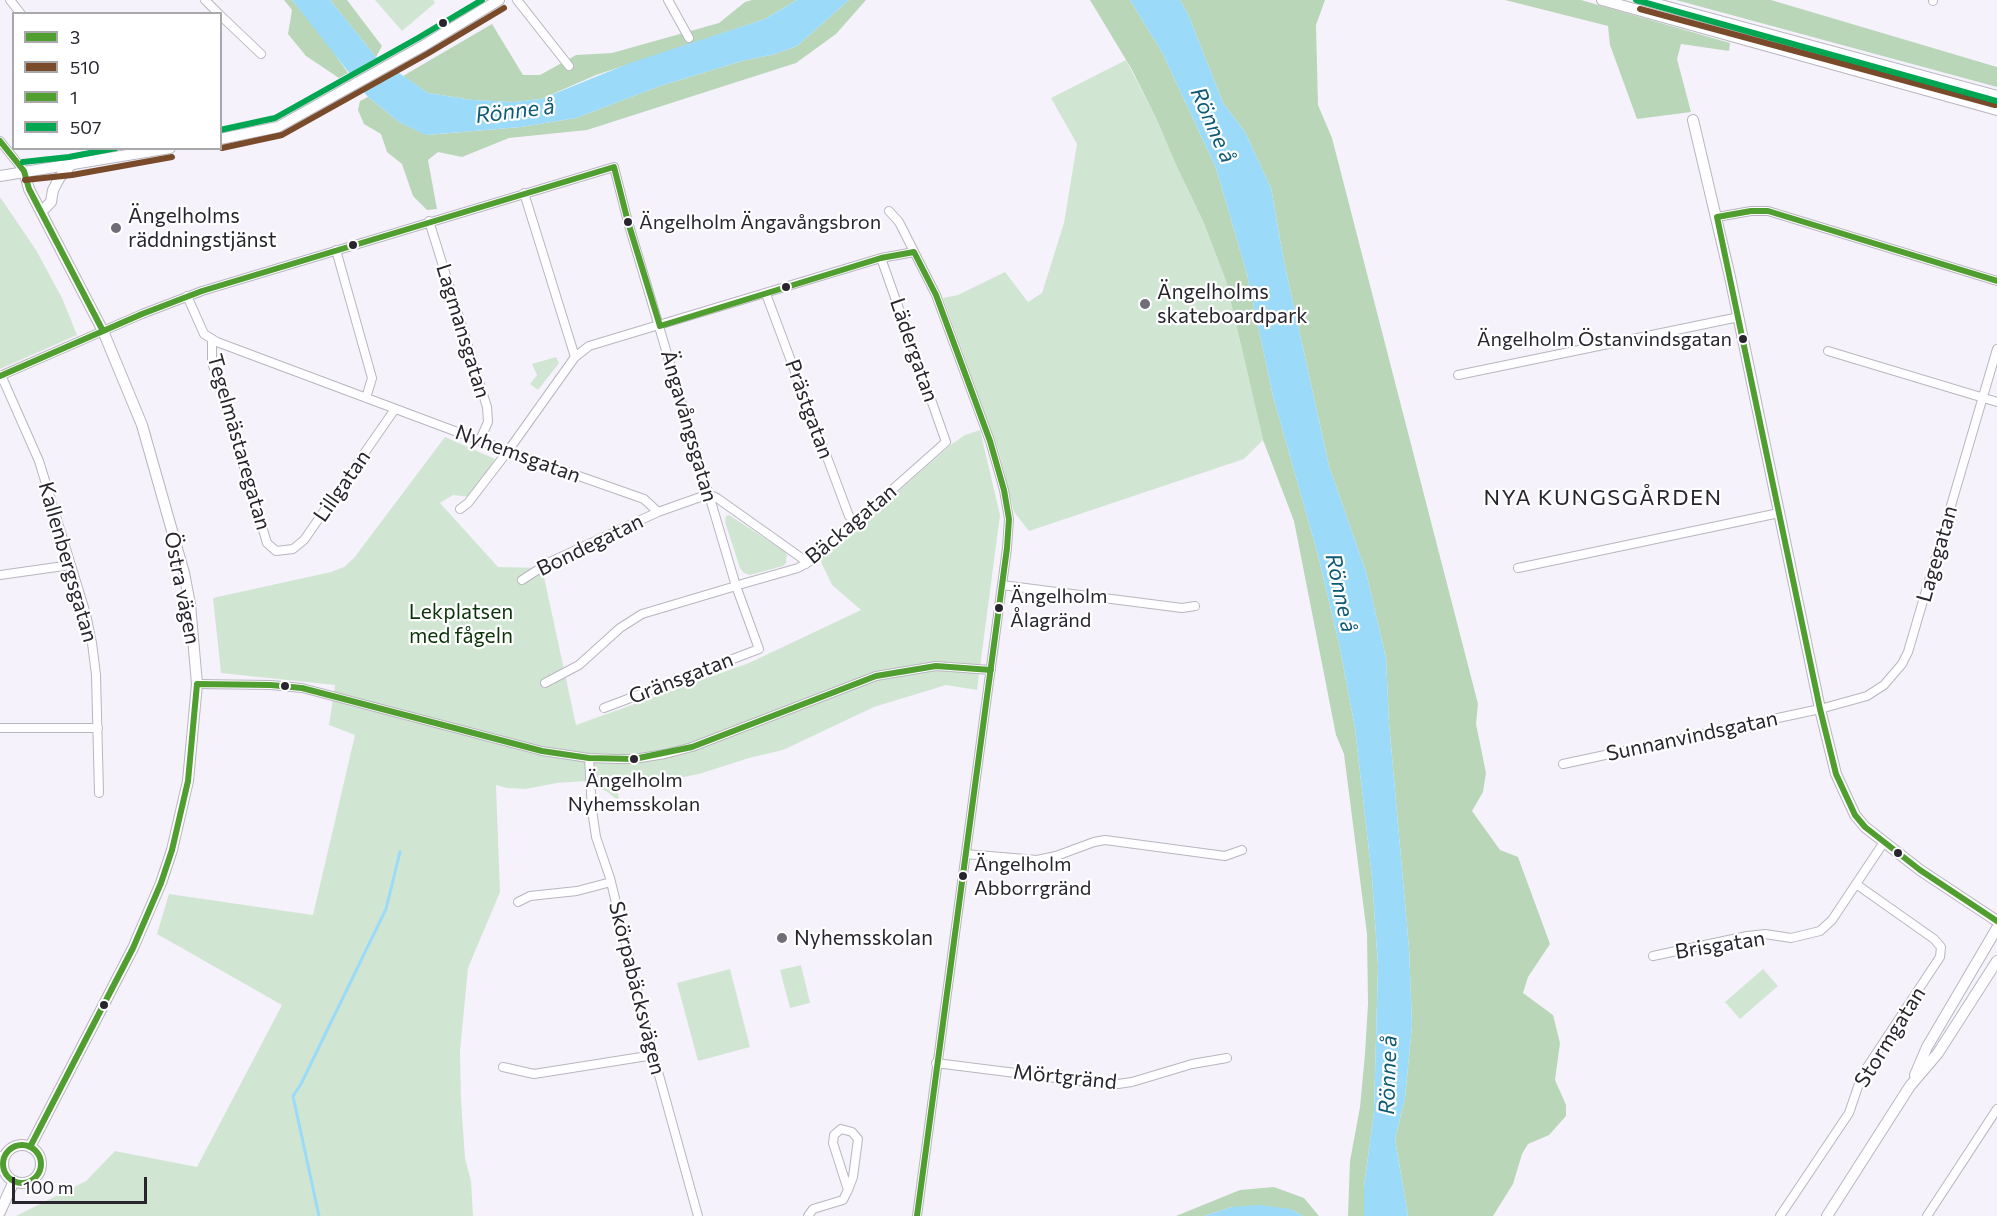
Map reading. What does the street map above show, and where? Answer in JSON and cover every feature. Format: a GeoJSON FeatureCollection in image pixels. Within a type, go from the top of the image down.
{"type":"FeatureCollection","features":[{"type":"Feature","properties":{"kind":"main road"},"geometry":{"type":"LineString","coordinates":[[222,139],[278,127],[499,0]]}},
{"type":"Feature","properties":{"kind":"main road"},"geometry":{"type":"LineString","coordinates":[[1602,0],[1997,110]]}},
{"type":"Feature","properties":{"kind":"main road"},"geometry":{"type":"LineString","coordinates":[[1642,0],[1997,96]]}},
{"type":"Feature","properties":{"kind":"main road"},"geometry":{"type":"LineString","coordinates":[[1693,120],[1717,218],[1820,709],[1836,774],[1846,799],[1860,822],[1920,870],[1997,921]]}},
{"type":"Feature","properties":{"kind":"main road"},"geometry":{"type":"LineString","coordinates":[[0,176],[159,150]]}},
{"type":"Feature","properties":{"kind":"main road"},"geometry":{"type":"LineString","coordinates":[[41,212],[51,202],[53,190],[60,177],[70,166]]}},
{"type":"Feature","properties":{"kind":"main road","name":"Östra vägen"},"geometry":{"type":"LineString","coordinates":[[24,171],[29,189],[103,331],[142,425],[177,547],[190,604],[196,684],[188,781],[175,838],[161,883],[133,948],[30,1147]]}},
{"type":"Feature","properties":{"kind":"main road"},"geometry":{"type":"LineString","coordinates":[[1910,1086],[1927,1047],[1997,928]]}},
{"type":"Feature","properties":{"kind":"main road"},"geometry":{"type":"LineString","coordinates":[[1827,1216],[1910,1086],[1938,1053],[1997,961]]}},
{"type":"Feature","properties":{"kind":"main road"},"geometry":{"type":"LineString","coordinates":[[18,1146],[30,1147],[39,1156],[40,1170],[32,1180],[20,1183],[14,1181],[5,1171],[2,1157],[18,1146]]}},
{"type":"Feature","properties":{"kind":"main road"},"geometry":{"type":"LineString","coordinates":[[0,1212],[14,1181]]}},
{"type":"Feature","properties":{"kind":"street"},"geometry":{"type":"LineString","coordinates":[[10,0],[19,12]]}},
{"type":"Feature","properties":{"kind":"street"},"geometry":{"type":"LineString","coordinates":[[205,0],[218,12]]}},
{"type":"Feature","properties":{"kind":"street"},"geometry":{"type":"LineString","coordinates":[[517,0],[569,66]]}},
{"type":"Feature","properties":{"kind":"street"},"geometry":{"type":"LineString","coordinates":[[668,0],[689,38]]}},
{"type":"Feature","properties":{"kind":"street"},"geometry":{"type":"LineString","coordinates":[[222,16],[261,54]]}},
{"type":"Feature","properties":{"kind":"street","name":"Östra vägen"},"geometry":{"type":"LineString","coordinates":[[0,141],[24,171]]}},
{"type":"Feature","properties":{"kind":"street","name":"Ängavångsgatan"},"geometry":{"type":"LineString","coordinates":[[524,193],[614,167],[628,222],[709,494],[759,649]]}},
{"type":"Feature","properties":{"kind":"street"},"geometry":{"type":"LineString","coordinates":[[1,376],[187,296],[524,193],[575,357]]}},
{"type":"Feature","properties":{"kind":"street"},"geometry":{"type":"LineString","coordinates":[[889,211],[899,222],[939,304],[990,441],[1004,490],[1009,519],[991,670],[917,1216]]}},
{"type":"Feature","properties":{"kind":"street"},"geometry":{"type":"LineString","coordinates":[[1717,218],[1751,211],[1768,211],[1997,281]]}},
{"type":"Feature","properties":{"kind":"street","name":"Lagmansgatan"},"geometry":{"type":"LineString","coordinates":[[429,221],[487,407],[488,422],[480,440]]}},
{"type":"Feature","properties":{"kind":"street"},"geometry":{"type":"LineString","coordinates":[[336,250],[372,378],[366,398]]}},
{"type":"Feature","properties":{"kind":"street"},"geometry":{"type":"LineString","coordinates":[[460,509],[468,503],[508,451],[575,357],[588,346],[881,258],[914,252]]}},
{"type":"Feature","properties":{"kind":"street","name":"Lädergatan"},"geometry":{"type":"LineString","coordinates":[[881,258],[946,442]]}},
{"type":"Feature","properties":{"kind":"street","name":"Prästgatan"},"geometry":{"type":"LineString","coordinates":[[766,294],[849,516],[855,522]]}},
{"type":"Feature","properties":{"kind":"street","name":"Tegelmästaregatan"},"geometry":{"type":"LineString","coordinates":[[187,296],[202,330],[212,340],[213,362],[267,543],[272,549],[281,552]]}},
{"type":"Feature","properties":{"kind":"street"},"geometry":{"type":"LineString","coordinates":[[1458,375],[1738,317]]}},
{"type":"Feature","properties":{"kind":"street","name":"Nyhemsgatan"},"geometry":{"type":"LineString","coordinates":[[212,340],[508,451],[644,499],[658,512]]}},
{"type":"Feature","properties":{"kind":"street","name":"Lagegatan"},"geometry":{"type":"LineString","coordinates":[[1820,709],[1873,694],[1902,664],[1912,639],[1997,349]]}},
{"type":"Feature","properties":{"kind":"street"},"geometry":{"type":"LineString","coordinates":[[1828,351],[1997,402]]}},
{"type":"Feature","properties":{"kind":"street","name":"Kallenbergsgatan"},"geometry":{"type":"LineString","coordinates":[[1,376],[39,461],[86,614],[92,643],[98,728],[99,793]]}},
{"type":"Feature","properties":{"kind":"street","name":"Lillgatan"},"geometry":{"type":"LineString","coordinates":[[281,552],[293,549],[304,540],[395,409]]}},
{"type":"Feature","properties":{"kind":"street","name":"Bäckagatan"},"geometry":{"type":"LineString","coordinates":[[545,682],[579,665],[620,628],[642,614],[806,564],[946,442]]}},
{"type":"Feature","properties":{"kind":"street"},"geometry":{"type":"LineString","coordinates":[[658,512],[709,494],[803,559],[806,564]]}},
{"type":"Feature","properties":{"kind":"street","name":"Bondegatan"},"geometry":{"type":"LineString","coordinates":[[522,580],[550,562],[658,512]]}},
{"type":"Feature","properties":{"kind":"street"},"geometry":{"type":"LineString","coordinates":[[1518,568],[1779,513]]}},
{"type":"Feature","properties":{"kind":"street"},"geometry":{"type":"LineString","coordinates":[[0,575],[70,566]]}},
{"type":"Feature","properties":{"kind":"street"},"geometry":{"type":"LineString","coordinates":[[1002,585],[1182,608],[1196,606]]}},
{"type":"Feature","properties":{"kind":"street","name":"Gränsgatan"},"geometry":{"type":"LineString","coordinates":[[604,708],[759,649]]}},
{"type":"Feature","properties":{"kind":"street"},"geometry":{"type":"LineString","coordinates":[[196,684],[271,685],[302,688],[542,751],[589,758],[634,759],[692,747],[876,676],[936,666],[991,670]]}},
{"type":"Feature","properties":{"kind":"street","name":"Sunnanvindsgatan"},"geometry":{"type":"LineString","coordinates":[[1563,764],[1820,709]]}},
{"type":"Feature","properties":{"kind":"street"},"geometry":{"type":"LineString","coordinates":[[0,728],[98,728]]}},
{"type":"Feature","properties":{"kind":"street","name":"Skörpabäcksvägen"},"geometry":{"type":"LineString","coordinates":[[589,758],[594,828],[611,882],[654,1055],[698,1216]]}},
{"type":"Feature","properties":{"kind":"street"},"geometry":{"type":"LineString","coordinates":[[966,854],[1037,860],[1105,840],[1225,856],[1242,850]]}},
{"type":"Feature","properties":{"kind":"street","name":"Brisgatan"},"geometry":{"type":"LineString","coordinates":[[1653,956],[1747,936],[1765,934],[1791,938],[1815,933],[1829,924],[1884,843]]}},
{"type":"Feature","properties":{"kind":"street"},"geometry":{"type":"LineString","coordinates":[[518,902],[530,896],[577,891],[611,882]]}},
{"type":"Feature","properties":{"kind":"street","name":"Stormgatan"},"geometry":{"type":"LineString","coordinates":[[1780,1216],[1849,1113],[1862,1076],[1940,957],[1941,947],[1934,939],[1856,884]]}},
{"type":"Feature","properties":{"kind":"street"},"geometry":{"type":"LineString","coordinates":[[503,1067],[534,1074],[654,1055]]}},
{"type":"Feature","properties":{"kind":"street","name":"Mörtgränd"},"geometry":{"type":"LineString","coordinates":[[936,1063],[1111,1085],[1132,1082],[1192,1064],[1227,1058]]}},
{"type":"Feature","properties":{"kind":"street"},"geometry":{"type":"LineString","coordinates":[[1927,1216],[1997,1109]]}},
{"type":"Feature","properties":{"kind":"street"},"geometry":{"type":"LineString","coordinates":[[808,1216],[813,1209],[841,1201],[848,1190],[853,1177],[859,1141],[852,1132],[841,1129],[834,1135],[833,1143],[848,1190]]}},
{"type":"Feature","properties":{"kind":"green space"},"geometry":{"type":"Polygon","coordinates":[[[284,0],[292,0],[348,73],[339,78],[306,56],[288,34],[292,10],[284,0]]]}},
{"type":"Feature","properties":{"kind":"green space"},"geometry":{"type":"Polygon","coordinates":[[[330,0],[347,0],[382,46],[376,57],[330,0]]]}},
{"type":"Feature","properties":{"kind":"green space"},"geometry":{"type":"Polygon","coordinates":[[[375,0],[433,0],[435,3],[402,31],[375,0]]]}},
{"type":"Feature","properties":{"kind":"green space"},"geometry":{"type":"Polygon","coordinates":[[[797,0],[765,19],[596,75],[541,99],[514,102],[472,100],[428,93],[403,76],[492,24],[523,75],[540,75],[576,55],[612,53],[719,23],[745,2],[797,0]]]}},
{"type":"Feature","properties":{"kind":"green space"},"geometry":{"type":"Polygon","coordinates":[[[849,0],[866,0],[836,34],[796,63],[587,130],[509,138],[462,157],[438,152],[428,160],[437,209],[427,210],[413,196],[402,164],[387,152],[381,134],[364,124],[358,110],[360,101],[368,97],[399,122],[427,135],[521,127],[576,118],[660,86],[797,46],[849,0]]]}},
{"type":"Feature","properties":{"kind":"green space"},"geometry":{"type":"Polygon","coordinates":[[[1090,0],[1130,0],[1163,54],[1216,168],[1247,274],[1273,396],[1318,555],[1339,643],[1355,728],[1372,877],[1378,966],[1374,1112],[1364,1187],[1364,1216],[1348,1216],[1350,1161],[1360,1107],[1365,1054],[1368,1004],[1367,934],[1344,754],[1336,735],[1294,521],[1263,440],[1226,281],[1203,221],[1131,68],[1090,0]]]}},
{"type":"Feature","properties":{"kind":"green space"},"geometry":{"type":"Polygon","coordinates":[[[1180,0],[1325,0],[1316,25],[1318,105],[1332,138],[1478,704],[1476,724],[1486,773],[1483,792],[1472,811],[1500,850],[1518,857],[1550,944],[1528,977],[1523,993],[1553,1015],[1560,1043],[1555,1080],[1566,1105],[1566,1116],[1549,1135],[1528,1144],[1522,1154],[1513,1184],[1493,1216],[1408,1216],[1395,1139],[1405,1098],[1412,1025],[1409,948],[1389,723],[1386,658],[1366,572],[1329,466],[1283,257],[1271,188],[1245,132],[1223,103],[1188,14],[1180,0]]]}},
{"type":"Feature","properties":{"kind":"green space"},"geometry":{"type":"Polygon","coordinates":[[[1505,0],[1581,0],[1730,43],[1729,51],[1681,44],[1677,59],[1691,112],[1637,119],[1610,45],[1608,26],[1505,0]]]}},
{"type":"Feature","properties":{"kind":"green space"},"geometry":{"type":"Polygon","coordinates":[[[1676,0],[1771,0],[1997,67],[1997,87],[1676,0]]]}},
{"type":"Feature","properties":{"kind":"green space"},"geometry":{"type":"Polygon","coordinates":[[[1126,60],[1156,118],[1203,221],[1226,281],[1263,440],[1244,459],[1029,531],[1014,512],[999,452],[943,298],[958,295],[1005,272],[1028,302],[1042,293],[1064,223],[1077,144],[1051,98],[1126,60]]]}},
{"type":"Feature","properties":{"kind":"green space"},"geometry":{"type":"Polygon","coordinates":[[[0,197],[36,250],[62,298],[77,335],[0,369],[0,197]]]}},
{"type":"Feature","properties":{"kind":"green space"},"geometry":{"type":"Polygon","coordinates":[[[556,357],[559,363],[538,390],[530,384],[537,375],[532,364],[556,357]]]}},
{"type":"Feature","properties":{"kind":"green space","name":"Lekplatsen med fågeln"},"geometry":{"type":"Polygon","coordinates":[[[980,430],[1000,515],[977,690],[946,685],[874,707],[783,750],[699,774],[674,779],[616,782],[619,801],[606,791],[584,781],[525,789],[496,785],[500,892],[468,968],[460,1051],[465,1158],[471,1181],[473,1216],[16,1216],[86,1181],[115,1151],[197,1167],[282,1005],[157,934],[169,894],[313,915],[355,735],[329,725],[335,685],[221,673],[213,598],[331,572],[344,567],[354,558],[445,437],[495,459],[471,497],[453,495],[440,503],[498,567],[542,568],[576,725],[749,663],[861,610],[832,585],[820,560],[952,444],[965,435],[980,430]]]}},
{"type":"Feature","properties":{"kind":"green space"},"geometry":{"type":"Polygon","coordinates":[[[729,515],[784,551],[787,555],[786,563],[783,566],[750,575],[744,573],[740,568],[725,522],[726,516],[729,515]]]}},
{"type":"Feature","properties":{"kind":"green space"},"geometry":{"type":"Polygon","coordinates":[[[801,965],[810,1003],[790,1008],[780,970],[801,965]]]}},
{"type":"Feature","properties":{"kind":"green space"},"geometry":{"type":"Polygon","coordinates":[[[730,969],[750,1047],[698,1061],[677,983],[730,969]]]}},
{"type":"Feature","properties":{"kind":"green space"},"geometry":{"type":"Polygon","coordinates":[[[1763,969],[1778,986],[1740,1019],[1725,1002],[1763,969]]]}},
{"type":"Feature","properties":{"kind":"green space"},"geometry":{"type":"Polygon","coordinates":[[[1274,1187],[1304,1198],[1319,1216],[1303,1216],[1290,1209],[1232,1207],[1204,1216],[1176,1216],[1240,1190],[1274,1187]]]}},
{"type":"Feature","properties":{"kind":"water","name":"Rönne å"},"geometry":{"type":"Polygon","coordinates":[[[292,0],[330,0],[376,57],[428,93],[472,100],[514,102],[541,99],[630,63],[765,19],[797,0],[849,0],[797,46],[660,86],[576,118],[521,127],[426,135],[399,122],[368,97],[292,0]]]}},
{"type":"Feature","properties":{"kind":"water","name":"Rönne å"},"geometry":{"type":"Polygon","coordinates":[[[1130,0],[1180,0],[1188,14],[1223,103],[1245,132],[1271,188],[1283,257],[1329,466],[1366,572],[1386,658],[1389,723],[1409,948],[1412,1025],[1405,1098],[1395,1139],[1408,1216],[1364,1216],[1364,1187],[1374,1112],[1378,966],[1372,877],[1355,728],[1339,643],[1318,555],[1273,396],[1247,274],[1216,168],[1163,54],[1130,0]]]}},
{"type":"Feature","properties":{"kind":"water"},"geometry":{"type":"Polygon","coordinates":[[[1260,1205],[1290,1209],[1303,1216],[1204,1216],[1232,1207],[1260,1205]]]}},
{"type":"Feature","properties":{"kind":"pier"},"geometry":{"type":"Polygon","coordinates":[[[380,56],[400,70],[361,93],[346,76],[380,56]]]}},
{"type":"Feature","properties":{"kind":"waterway"},"geometry":{"type":"LineString","coordinates":[[319,1216],[293,1096],[301,1084],[386,909],[400,852]]}},
{"type":"Feature","properties":{"kind":"transit line","name":"507"},"geometry":{"type":"LineString","coordinates":[[222,130],[275,118],[482,0]]}},
{"type":"Feature","properties":{"kind":"transit line","name":"507"},"geometry":{"type":"LineString","coordinates":[[1636,0],[1997,101]]}},
{"type":"Feature","properties":{"kind":"transit line","name":"510"},"geometry":{"type":"LineString","coordinates":[[222,148],[282,135],[504,8]]}},
{"type":"Feature","properties":{"kind":"transit line","name":"510"},"geometry":{"type":"LineString","coordinates":[[1640,9],[1995,105]]}},
{"type":"Feature","properties":{"kind":"transit line","name":"3"},"geometry":{"type":"LineString","coordinates":[[0,141],[24,171],[29,189],[103,331]]}},
{"type":"Feature","properties":{"kind":"transit line","name":"507"},"geometry":{"type":"LineString","coordinates":[[23,162],[106,150]]}},
{"type":"Feature","properties":{"kind":"transit line","name":"510"},"geometry":{"type":"LineString","coordinates":[[25,180],[72,175],[172,157]]}},
{"type":"Feature","properties":{"kind":"transit line","name":"3"},"geometry":{"type":"LineString","coordinates":[[0,376],[142,314],[202,291],[614,167],[628,222],[660,326],[881,258],[914,252],[936,295],[990,441],[1004,490],[1009,519],[1007,548],[917,1216]]}},
{"type":"Feature","properties":{"kind":"transit line","name":"1"},"geometry":{"type":"LineString","coordinates":[[1717,217],[1751,211],[1768,211],[1997,281]]}},
{"type":"Feature","properties":{"kind":"transit line","name":"1"},"geometry":{"type":"LineString","coordinates":[[1717,217],[1820,709],[1836,774],[1855,815],[1865,827],[1920,870],[1997,921]]}},
{"type":"Feature","properties":{"kind":"transit line","name":"3"},"geometry":{"type":"LineString","coordinates":[[30,1147],[133,948],[161,883],[172,850],[188,781],[197,684],[271,685],[302,688],[542,751],[589,758],[634,759],[692,747],[876,676],[936,666],[991,670]]}},
{"type":"Feature","properties":{"kind":"transit line","name":"3"},"geometry":{"type":"LineString","coordinates":[[22,1145],[35,1151],[41,1164],[35,1177],[22,1183],[9,1177],[3,1164],[9,1151],[22,1145]]}},
{"type":"Feature","properties":{"kind":"place","name":"Ängelholm Ängavångsbron"},"geometry":{"type":"Point","coordinates":[628,222]}},
{"type":"Feature","properties":{"kind":"place","name":"Ängelholms räddningstjänst"},"geometry":{"type":"Point","coordinates":[116,228]}},
{"type":"Feature","properties":{"kind":"place","name":"Ängelholms skateboardpark"},"geometry":{"type":"Point","coordinates":[1145,304]}},
{"type":"Feature","properties":{"kind":"place","name":"Ängelholm Östanvindsgatan"},"geometry":{"type":"Point","coordinates":[1743,339]}},
{"type":"Feature","properties":{"kind":"place","name":"Ängelholm Ålagränd"},"geometry":{"type":"Point","coordinates":[999,608]}},
{"type":"Feature","properties":{"kind":"place","name":"Ängelholm Nyhemsskolan"},"geometry":{"type":"Point","coordinates":[634,759]}},
{"type":"Feature","properties":{"kind":"place","name":"Ängelholm Abborrgränd"},"geometry":{"type":"Point","coordinates":[963,876]}},
{"type":"Feature","properties":{"kind":"place","name":"Nyhemsskolan"},"geometry":{"type":"Point","coordinates":[782,938]}},
{"type":"Feature","properties":{"kind":"district","name":"NYA KUNGSGÅRDEN"},"geometry":{"type":"Point","coordinates":[1603,498]}}]}
